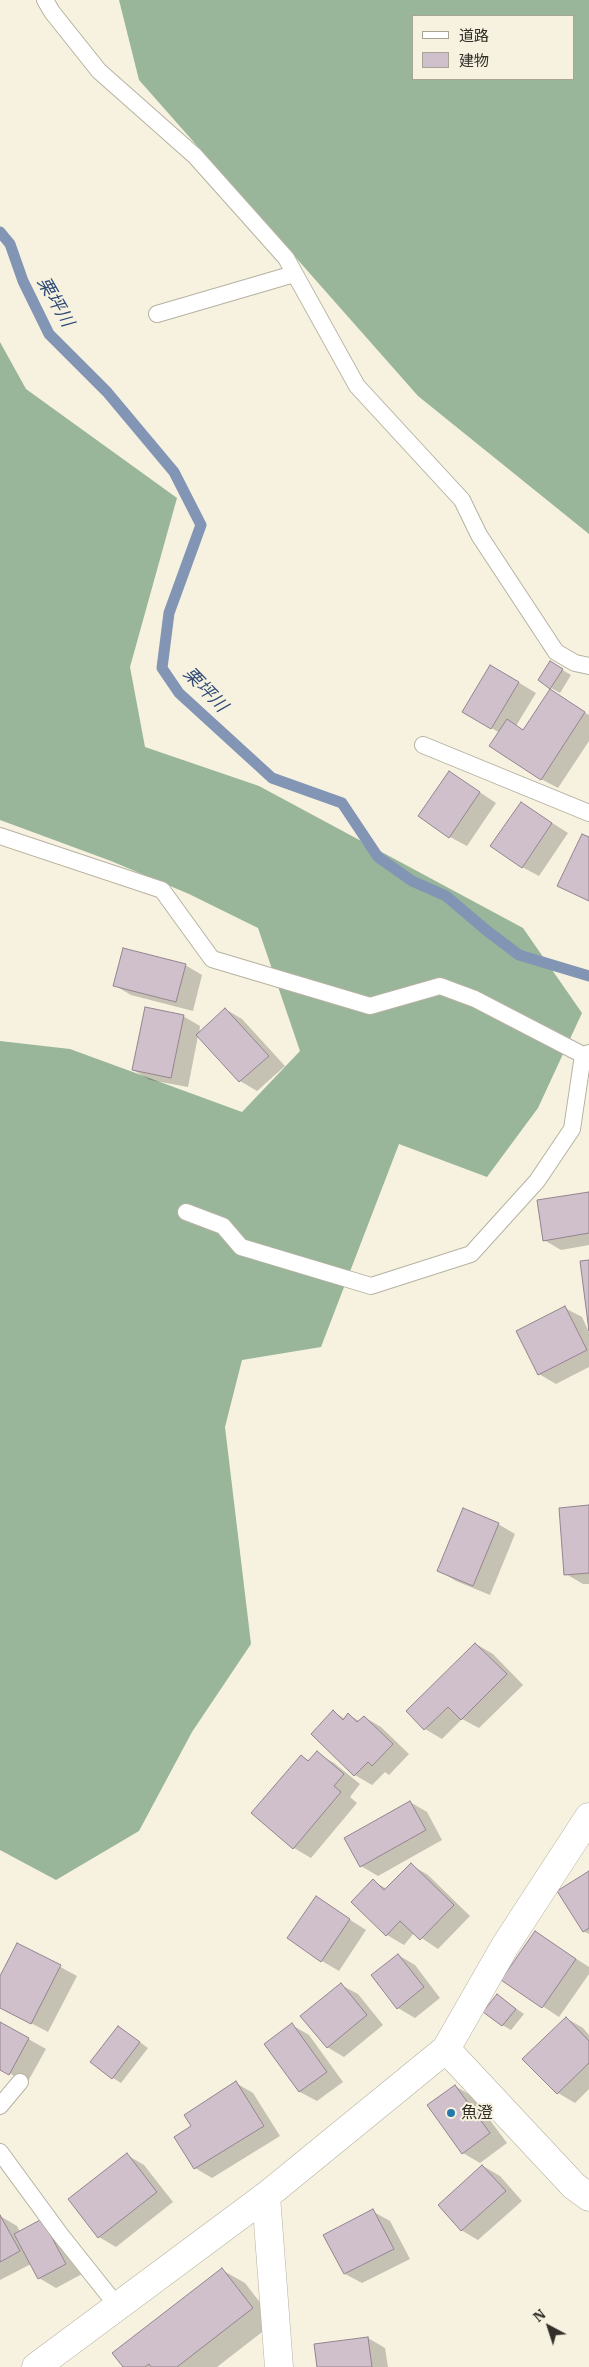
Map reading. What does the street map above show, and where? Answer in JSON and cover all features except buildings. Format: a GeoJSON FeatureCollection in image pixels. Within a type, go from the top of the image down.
{"type":"FeatureCollection","features":[{"type":"Feature","properties":{"kind":"street"},"geometry":{"type":"LineString","coordinates":[[36,2367],[266,2196],[446,2049],[505,1946],[589,1817]]}},
{"type":"Feature","properties":{"kind":"street"},"geometry":{"type":"LineString","coordinates":[[446,2049],[574,2186],[589,2197]]}},
{"type":"Feature","properties":{"kind":"street"},"geometry":{"type":"LineString","coordinates":[[266,2196],[279,2367]]}},
{"type":"Feature","properties":{"kind":"lane"},"geometry":{"type":"LineString","coordinates":[[45,0],[52,12],[99,71],[195,156],[286,258],[357,386],[462,500],[479,535],[556,652],[575,663],[589,666]]}},
{"type":"Feature","properties":{"kind":"lane"},"geometry":{"type":"LineString","coordinates":[[157,314],[294,274]]}},
{"type":"Feature","properties":{"kind":"lane"},"geometry":{"type":"LineString","coordinates":[[423,745],[589,813]]}},
{"type":"Feature","properties":{"kind":"lane"},"geometry":{"type":"LineString","coordinates":[[0,836],[162,890],[212,959],[370,1006],[440,986],[475,999],[586,1054],[572,1130],[537,1181],[471,1254],[371,1286],[241,1246],[223,1226],[186,1212]]}},
{"type":"Feature","properties":{"kind":"lane"},"geometry":{"type":"LineString","coordinates":[[0,2106],[20,2082]]}},
{"type":"Feature","properties":{"kind":"lane"},"geometry":{"type":"LineString","coordinates":[[0,2152],[60,2234],[118,2307]]}},
{"type":"Feature","properties":{"kind":"green space"},"geometry":{"type":"Polygon","coordinates":[[[119,0],[589,0],[589,534],[418,396],[139,80],[119,0]]]}},
{"type":"Feature","properties":{"kind":"green space"},"geometry":{"type":"Polygon","coordinates":[[[0,342],[26,389],[177,498],[130,667],[145,747],[259,786],[523,928],[582,1013],[538,1108],[487,1177],[399,1144],[321,1347],[242,1360],[225,1427],[251,1644],[192,1732],[139,1831],[56,1880],[0,1850],[0,1041],[70,1049],[242,1112],[300,1051],[258,928],[189,894],[111,861],[0,820],[0,342]]]}},
{"type":"Feature","properties":{"kind":"waterway","name":"栗坪川"},"geometry":{"type":"LineString","coordinates":[[0,232],[10,244],[23,281],[49,334],[107,392],[174,472],[201,525],[169,613],[162,668],[179,693],[272,778],[342,803],[378,857],[412,881],[446,896],[519,955],[589,976]]}},
{"type":"Feature","properties":{"kind":"place","name":"魚澄"},"geometry":{"type":"Point","coordinates":[451,2113]}}]}
